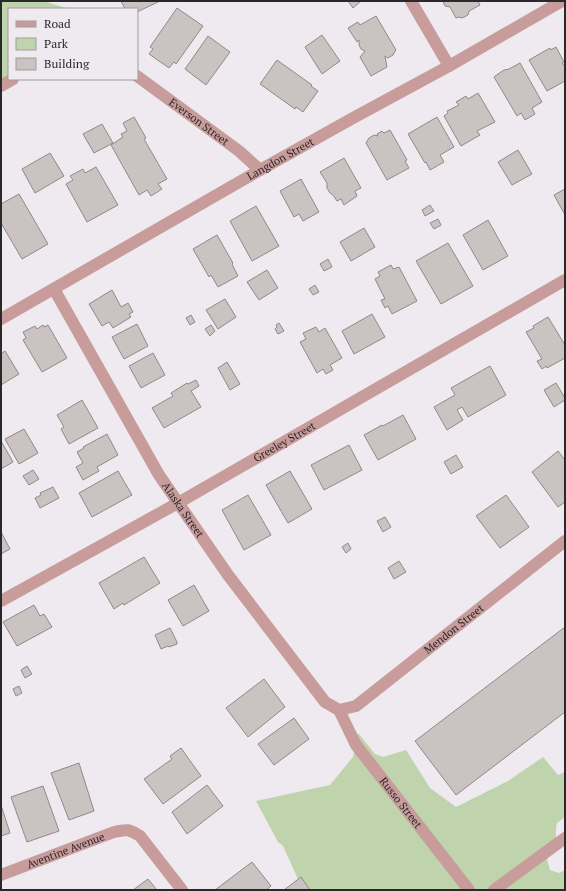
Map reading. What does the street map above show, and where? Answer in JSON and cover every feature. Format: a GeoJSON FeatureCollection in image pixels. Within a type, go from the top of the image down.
{"type":"FeatureCollection","features":[{"type":"Feature","properties":{"kind":"street"},"geometry":{"type":"LineString","coordinates":[[411,1],[449,66]]}},
{"type":"Feature","properties":{"kind":"street"},"geometry":{"type":"LineString","coordinates":[[561,1],[565,9]]}},
{"type":"Feature","properties":{"kind":"street","name":"Langdon Street"},"geometry":{"type":"LineString","coordinates":[[1,319],[260,170],[449,66],[561,1]]}},
{"type":"Feature","properties":{"kind":"street","name":"Everson Street"},"geometry":{"type":"LineString","coordinates":[[138,77],[239,151],[260,170]]}},
{"type":"Feature","properties":{"kind":"street"},"geometry":{"type":"LineString","coordinates":[[1,86],[11,80]]}},
{"type":"Feature","properties":{"kind":"street","name":"Greeley Street"},"geometry":{"type":"LineString","coordinates":[[1,601],[178,503],[565,280]]}},
{"type":"Feature","properties":{"kind":"street","name":"Alaska Street"},"geometry":{"type":"LineString","coordinates":[[54,289],[158,476],[228,575],[325,702],[339,710]]}},
{"type":"Feature","properties":{"kind":"street","name":"Mendon Street"},"geometry":{"type":"LineString","coordinates":[[339,710],[356,706],[565,541]]}},
{"type":"Feature","properties":{"kind":"street","name":"Russo Street"},"geometry":{"type":"LineString","coordinates":[[339,710],[356,745],[469,890]]}},
{"type":"Feature","properties":{"kind":"street","name":"Aventine Avenue"},"geometry":{"type":"LineString","coordinates":[[1,875],[114,832],[130,830],[140,836],[182,890]]}},
{"type":"Feature","properties":{"kind":"street"},"geometry":{"type":"LineString","coordinates":[[494,890],[565,838]]}},
{"type":"Feature","properties":{"kind":"green space"},"geometry":{"type":"Polygon","coordinates":[[[1,1],[44,1],[66,8],[8,8],[8,80],[1,87],[1,1]]]}},
{"type":"Feature","properties":{"kind":"green space"},"geometry":{"type":"Polygon","coordinates":[[[358,733],[375,754],[383,757],[406,750],[430,788],[456,807],[508,781],[543,757],[558,775],[565,772],[565,817],[557,823],[556,841],[545,853],[550,870],[559,873],[565,870],[565,890],[302,890],[283,846],[278,842],[256,801],[330,785],[353,757],[358,733]]]}},
{"type":"Feature","properties":{"kind":"building"},"geometry":{"type":"Polygon","coordinates":[[[121,1],[160,1],[138,12],[138,8],[124,8],[121,1]]]}},
{"type":"Feature","properties":{"kind":"building"},"geometry":{"type":"Polygon","coordinates":[[[348,1],[361,1],[353,8],[348,1]]]}},
{"type":"Feature","properties":{"kind":"building"},"geometry":{"type":"Polygon","coordinates":[[[443,1],[478,1],[480,5],[469,11],[468,15],[462,18],[456,18],[450,7],[445,6],[443,1]]]}},
{"type":"Feature","properties":{"kind":"building"},"geometry":{"type":"Polygon","coordinates":[[[177,8],[203,26],[176,64],[174,62],[169,68],[149,54],[153,49],[150,47],[177,8]]]}},
{"type":"Feature","properties":{"kind":"building"},"geometry":{"type":"Polygon","coordinates":[[[376,16],[396,50],[393,55],[388,58],[385,56],[387,67],[371,76],[360,57],[365,51],[361,49],[359,40],[357,42],[348,28],[358,22],[360,25],[376,16]]]}},
{"type":"Feature","properties":{"kind":"building"},"geometry":{"type":"Polygon","coordinates":[[[322,35],[340,61],[322,74],[305,47],[322,35]]]}},
{"type":"Feature","properties":{"kind":"building"},"geometry":{"type":"Polygon","coordinates":[[[208,36],[230,52],[206,85],[185,69],[208,36]]]}},
{"type":"Feature","properties":{"kind":"building"},"geometry":{"type":"Polygon","coordinates":[[[556,47],[564,62],[562,63],[565,67],[565,81],[547,91],[529,60],[550,48],[551,50],[556,47]]]}},
{"type":"Feature","properties":{"kind":"building"},"geometry":{"type":"Polygon","coordinates":[[[277,60],[318,91],[303,112],[296,107],[295,109],[260,84],[277,60]]]}},
{"type":"Feature","properties":{"kind":"building"},"geometry":{"type":"Polygon","coordinates":[[[520,63],[542,102],[532,108],[535,114],[525,120],[521,113],[517,116],[494,77],[504,70],[520,63]]]}},
{"type":"Feature","properties":{"kind":"building"},"geometry":{"type":"Polygon","coordinates":[[[478,93],[495,122],[477,131],[480,135],[461,146],[444,116],[448,113],[447,111],[459,105],[456,102],[466,96],[468,99],[478,93]]]}},
{"type":"Feature","properties":{"kind":"building"},"geometry":{"type":"Polygon","coordinates":[[[134,117],[146,138],[144,139],[167,179],[158,184],[162,189],[151,196],[147,190],[139,195],[111,145],[123,137],[121,134],[127,131],[123,123],[134,117]]]}},
{"type":"Feature","properties":{"kind":"building"},"geometry":{"type":"Polygon","coordinates":[[[437,117],[454,147],[440,155],[444,162],[430,170],[408,134],[437,117]]]}},
{"type":"Feature","properties":{"kind":"building"},"geometry":{"type":"Polygon","coordinates":[[[102,124],[113,143],[94,153],[83,134],[102,124]]]}},
{"type":"Feature","properties":{"kind":"building"},"geometry":{"type":"Polygon","coordinates":[[[390,130],[407,160],[405,161],[409,168],[387,180],[366,143],[369,138],[374,135],[378,136],[377,134],[382,131],[384,133],[390,130]]]}},
{"type":"Feature","properties":{"kind":"building"},"geometry":{"type":"Polygon","coordinates":[[[518,150],[532,174],[512,185],[498,162],[518,150]]]}},
{"type":"Feature","properties":{"kind":"building"},"geometry":{"type":"Polygon","coordinates":[[[50,153],[64,176],[35,193],[22,169],[50,153]]]}},
{"type":"Feature","properties":{"kind":"building"},"geometry":{"type":"Polygon","coordinates":[[[344,158],[361,188],[355,191],[357,196],[344,205],[341,199],[337,201],[330,193],[327,188],[327,183],[320,172],[344,158]]]}},
{"type":"Feature","properties":{"kind":"building"},"geometry":{"type":"Polygon","coordinates":[[[96,167],[118,205],[87,222],[66,184],[73,180],[70,176],[83,169],[85,173],[96,167]]]}},
{"type":"Feature","properties":{"kind":"building"},"geometry":{"type":"Polygon","coordinates":[[[301,179],[319,212],[303,221],[299,214],[294,217],[280,191],[301,179]]]}},
{"type":"Feature","properties":{"kind":"building"},"geometry":{"type":"Polygon","coordinates":[[[565,189],[565,215],[554,195],[565,189]]]}},
{"type":"Feature","properties":{"kind":"building"},"geometry":{"type":"Polygon","coordinates":[[[19,194],[48,244],[22,259],[1,223],[1,204],[19,194]]]}},
{"type":"Feature","properties":{"kind":"building"},"geometry":{"type":"Polygon","coordinates":[[[430,205],[434,211],[425,216],[422,210],[430,205]]]}},
{"type":"Feature","properties":{"kind":"building"},"geometry":{"type":"Polygon","coordinates":[[[256,206],[279,246],[252,261],[230,221],[256,206]]]}},
{"type":"Feature","properties":{"kind":"building"},"geometry":{"type":"Polygon","coordinates":[[[438,219],[441,225],[434,229],[430,223],[438,219]]]}},
{"type":"Feature","properties":{"kind":"building"},"geometry":{"type":"Polygon","coordinates":[[[488,220],[508,256],[483,270],[463,235],[488,220]]]}},
{"type":"Feature","properties":{"kind":"building"},"geometry":{"type":"Polygon","coordinates":[[[364,228],[375,247],[351,261],[340,242],[364,228]]]}},
{"type":"Feature","properties":{"kind":"building"},"geometry":{"type":"Polygon","coordinates":[[[217,235],[233,263],[232,264],[238,276],[218,287],[211,275],[209,277],[193,249],[217,235]]]}},
{"type":"Feature","properties":{"kind":"building"},"geometry":{"type":"Polygon","coordinates":[[[448,243],[473,286],[441,304],[416,261],[448,243]]]}},
{"type":"Feature","properties":{"kind":"building"},"geometry":{"type":"Polygon","coordinates":[[[328,259],[332,267],[324,271],[320,264],[328,259]]]}},
{"type":"Feature","properties":{"kind":"building"},"geometry":{"type":"Polygon","coordinates":[[[391,265],[393,269],[399,267],[417,301],[392,314],[388,306],[385,308],[381,300],[385,299],[375,279],[380,276],[378,272],[391,265]]]}},
{"type":"Feature","properties":{"kind":"building"},"geometry":{"type":"Polygon","coordinates":[[[267,270],[278,288],[259,300],[247,282],[267,270]]]}},
{"type":"Feature","properties":{"kind":"building"},"geometry":{"type":"Polygon","coordinates":[[[315,285],[319,292],[313,295],[309,289],[315,285]]]}},
{"type":"Feature","properties":{"kind":"building"},"geometry":{"type":"Polygon","coordinates":[[[112,290],[121,307],[128,303],[133,312],[129,314],[131,317],[113,328],[109,322],[102,326],[89,304],[112,290]]]}},
{"type":"Feature","properties":{"kind":"building"},"geometry":{"type":"Polygon","coordinates":[[[225,299],[236,317],[218,329],[206,310],[225,299]]]}},
{"type":"Feature","properties":{"kind":"building"},"geometry":{"type":"Polygon","coordinates":[[[372,314],[385,337],[354,354],[342,331],[372,314]]]}},
{"type":"Feature","properties":{"kind":"building"},"geometry":{"type":"Polygon","coordinates":[[[191,315],[195,322],[190,325],[186,318],[191,315]]]}},
{"type":"Feature","properties":{"kind":"building"},"geometry":{"type":"Polygon","coordinates":[[[548,317],[565,345],[565,358],[547,368],[546,366],[542,369],[537,361],[542,359],[526,332],[534,328],[533,326],[548,317]]]}},
{"type":"Feature","properties":{"kind":"building"},"geometry":{"type":"Polygon","coordinates":[[[279,323],[284,331],[278,334],[275,329],[277,327],[276,325],[279,323]]]}},
{"type":"Feature","properties":{"kind":"building"},"geometry":{"type":"Polygon","coordinates":[[[137,324],[148,346],[124,359],[112,337],[137,324]]]}},
{"type":"Feature","properties":{"kind":"building"},"geometry":{"type":"Polygon","coordinates":[[[43,325],[44,327],[48,325],[67,358],[42,372],[23,340],[26,338],[23,332],[35,326],[37,329],[43,325]]]}},
{"type":"Feature","properties":{"kind":"building"},"geometry":{"type":"Polygon","coordinates":[[[211,325],[215,331],[210,336],[205,329],[211,325]]]}},
{"type":"Feature","properties":{"kind":"building"},"geometry":{"type":"Polygon","coordinates":[[[316,327],[319,332],[325,328],[342,358],[330,365],[333,370],[326,374],[323,369],[317,373],[300,342],[306,339],[303,333],[316,327]]]}},
{"type":"Feature","properties":{"kind":"building"},"geometry":{"type":"Polygon","coordinates":[[[5,351],[19,374],[1,385],[1,354],[5,351]]]}},
{"type":"Feature","properties":{"kind":"building"},"geometry":{"type":"Polygon","coordinates":[[[153,353],[165,375],[141,388],[129,366],[153,353]]]}},
{"type":"Feature","properties":{"kind":"building"},"geometry":{"type":"Polygon","coordinates":[[[227,362],[240,384],[230,390],[218,368],[227,362]]]}},
{"type":"Feature","properties":{"kind":"building"},"geometry":{"type":"Polygon","coordinates":[[[490,366],[506,395],[468,417],[462,407],[457,410],[463,420],[447,430],[434,407],[455,395],[451,388],[490,366]]]}},
{"type":"Feature","properties":{"kind":"building"},"geometry":{"type":"Polygon","coordinates":[[[196,380],[199,386],[191,391],[201,407],[164,428],[152,408],[173,396],[171,393],[187,383],[188,384],[196,380]]]}},
{"type":"Feature","properties":{"kind":"building"},"geometry":{"type":"Polygon","coordinates":[[[556,383],[565,400],[554,407],[544,390],[556,383]]]}},
{"type":"Feature","properties":{"kind":"building"},"geometry":{"type":"Polygon","coordinates":[[[82,400],[98,428],[69,444],[61,429],[64,427],[57,415],[82,400]]]}},
{"type":"Feature","properties":{"kind":"building"},"geometry":{"type":"Polygon","coordinates":[[[403,415],[416,439],[378,460],[364,435],[403,415]]]}},
{"type":"Feature","properties":{"kind":"building"},"geometry":{"type":"Polygon","coordinates":[[[24,429],[38,453],[19,464],[5,439],[24,429]]]}},
{"type":"Feature","properties":{"kind":"building"},"geometry":{"type":"Polygon","coordinates":[[[107,434],[118,455],[97,467],[99,471],[83,480],[76,467],[83,463],[77,452],[84,448],[83,447],[107,434]]]}},
{"type":"Feature","properties":{"kind":"building"},"geometry":{"type":"Polygon","coordinates":[[[1,441],[13,462],[1,469],[1,441]]]}},
{"type":"Feature","properties":{"kind":"building"},"geometry":{"type":"Polygon","coordinates":[[[349,445],[362,470],[324,490],[311,465],[349,445]]]}},
{"type":"Feature","properties":{"kind":"building"},"geometry":{"type":"Polygon","coordinates":[[[558,451],[565,460],[565,502],[558,507],[532,472],[558,451]]]}},
{"type":"Feature","properties":{"kind":"building"},"geometry":{"type":"Polygon","coordinates":[[[456,455],[463,467],[451,474],[444,462],[456,455]]]}},
{"type":"Feature","properties":{"kind":"building"},"geometry":{"type":"Polygon","coordinates":[[[33,470],[39,479],[29,485],[23,476],[33,470]]]}},
{"type":"Feature","properties":{"kind":"building"},"geometry":{"type":"Polygon","coordinates":[[[118,471],[132,495],[92,517],[79,493],[118,471]]]}},
{"type":"Feature","properties":{"kind":"building"},"geometry":{"type":"Polygon","coordinates":[[[290,471],[312,509],[288,523],[266,485],[290,471]]]}},
{"type":"Feature","properties":{"kind":"building"},"geometry":{"type":"Polygon","coordinates":[[[53,487],[59,498],[40,508],[35,498],[41,495],[40,493],[53,487]]]}},
{"type":"Feature","properties":{"kind":"building"},"geometry":{"type":"Polygon","coordinates":[[[248,495],[271,535],[244,550],[222,510],[248,495]]]}},
{"type":"Feature","properties":{"kind":"building"},"geometry":{"type":"Polygon","coordinates":[[[506,495],[529,527],[500,548],[476,516],[506,495]]]}},
{"type":"Feature","properties":{"kind":"building"},"geometry":{"type":"Polygon","coordinates":[[[385,517],[391,527],[383,532],[377,521],[385,517]]]}},
{"type":"Feature","properties":{"kind":"building"},"geometry":{"type":"Polygon","coordinates":[[[1,532],[10,549],[1,554],[1,532]]]}},
{"type":"Feature","properties":{"kind":"building"},"geometry":{"type":"Polygon","coordinates":[[[348,543],[351,549],[346,553],[342,547],[348,543]]]}},
{"type":"Feature","properties":{"kind":"building"},"geometry":{"type":"Polygon","coordinates":[[[144,557],[160,583],[124,605],[123,603],[114,609],[99,583],[144,557]]]}},
{"type":"Feature","properties":{"kind":"building"},"geometry":{"type":"Polygon","coordinates":[[[399,561],[406,572],[394,579],[388,568],[399,561]]]}},
{"type":"Feature","properties":{"kind":"building"},"geometry":{"type":"Polygon","coordinates":[[[194,585],[209,611],[183,626],[168,600],[194,585]]]}},
{"type":"Feature","properties":{"kind":"building"},"geometry":{"type":"Polygon","coordinates":[[[34,605],[40,616],[44,614],[52,627],[17,646],[3,622],[34,605]]]}},
{"type":"Feature","properties":{"kind":"building"},"geometry":{"type":"Polygon","coordinates":[[[565,627],[565,712],[456,795],[415,741],[565,627]]]}},
{"type":"Feature","properties":{"kind":"building"},"geometry":{"type":"Polygon","coordinates":[[[170,628],[177,644],[161,649],[155,635],[170,628]]]}},
{"type":"Feature","properties":{"kind":"building"},"geometry":{"type":"Polygon","coordinates":[[[27,666],[32,674],[25,678],[21,670],[27,666]]]}},
{"type":"Feature","properties":{"kind":"building"},"geometry":{"type":"Polygon","coordinates":[[[264,679],[285,707],[248,737],[226,708],[264,679]]]}},
{"type":"Feature","properties":{"kind":"building"},"geometry":{"type":"Polygon","coordinates":[[[19,686],[22,693],[16,696],[13,689],[19,686]]]}},
{"type":"Feature","properties":{"kind":"building"},"geometry":{"type":"Polygon","coordinates":[[[294,718],[309,739],[274,765],[258,744],[294,718]]]}},
{"type":"Feature","properties":{"kind":"building"},"geometry":{"type":"Polygon","coordinates":[[[181,748],[201,776],[163,804],[144,779],[172,759],[170,756],[181,748]]]}},
{"type":"Feature","properties":{"kind":"building"},"geometry":{"type":"Polygon","coordinates":[[[79,763],[94,811],[69,820],[51,773],[79,763]]]}},
{"type":"Feature","properties":{"kind":"building"},"geometry":{"type":"Polygon","coordinates":[[[207,785],[223,806],[187,834],[172,812],[207,785]]]}},
{"type":"Feature","properties":{"kind":"building"},"geometry":{"type":"Polygon","coordinates":[[[43,786],[59,831],[27,842],[11,797],[43,786]]]}},
{"type":"Feature","properties":{"kind":"building"},"geometry":{"type":"Polygon","coordinates":[[[1,805],[10,833],[1,836],[1,805]]]}},
{"type":"Feature","properties":{"kind":"building"},"geometry":{"type":"Polygon","coordinates":[[[252,862],[271,886],[266,890],[215,890],[252,862]]]}},
{"type":"Feature","properties":{"kind":"building"},"geometry":{"type":"Polygon","coordinates":[[[301,877],[310,890],[284,890],[301,877]]]}},
{"type":"Feature","properties":{"kind":"building"},"geometry":{"type":"Polygon","coordinates":[[[148,879],[157,890],[133,890],[148,879]]]}}]}
